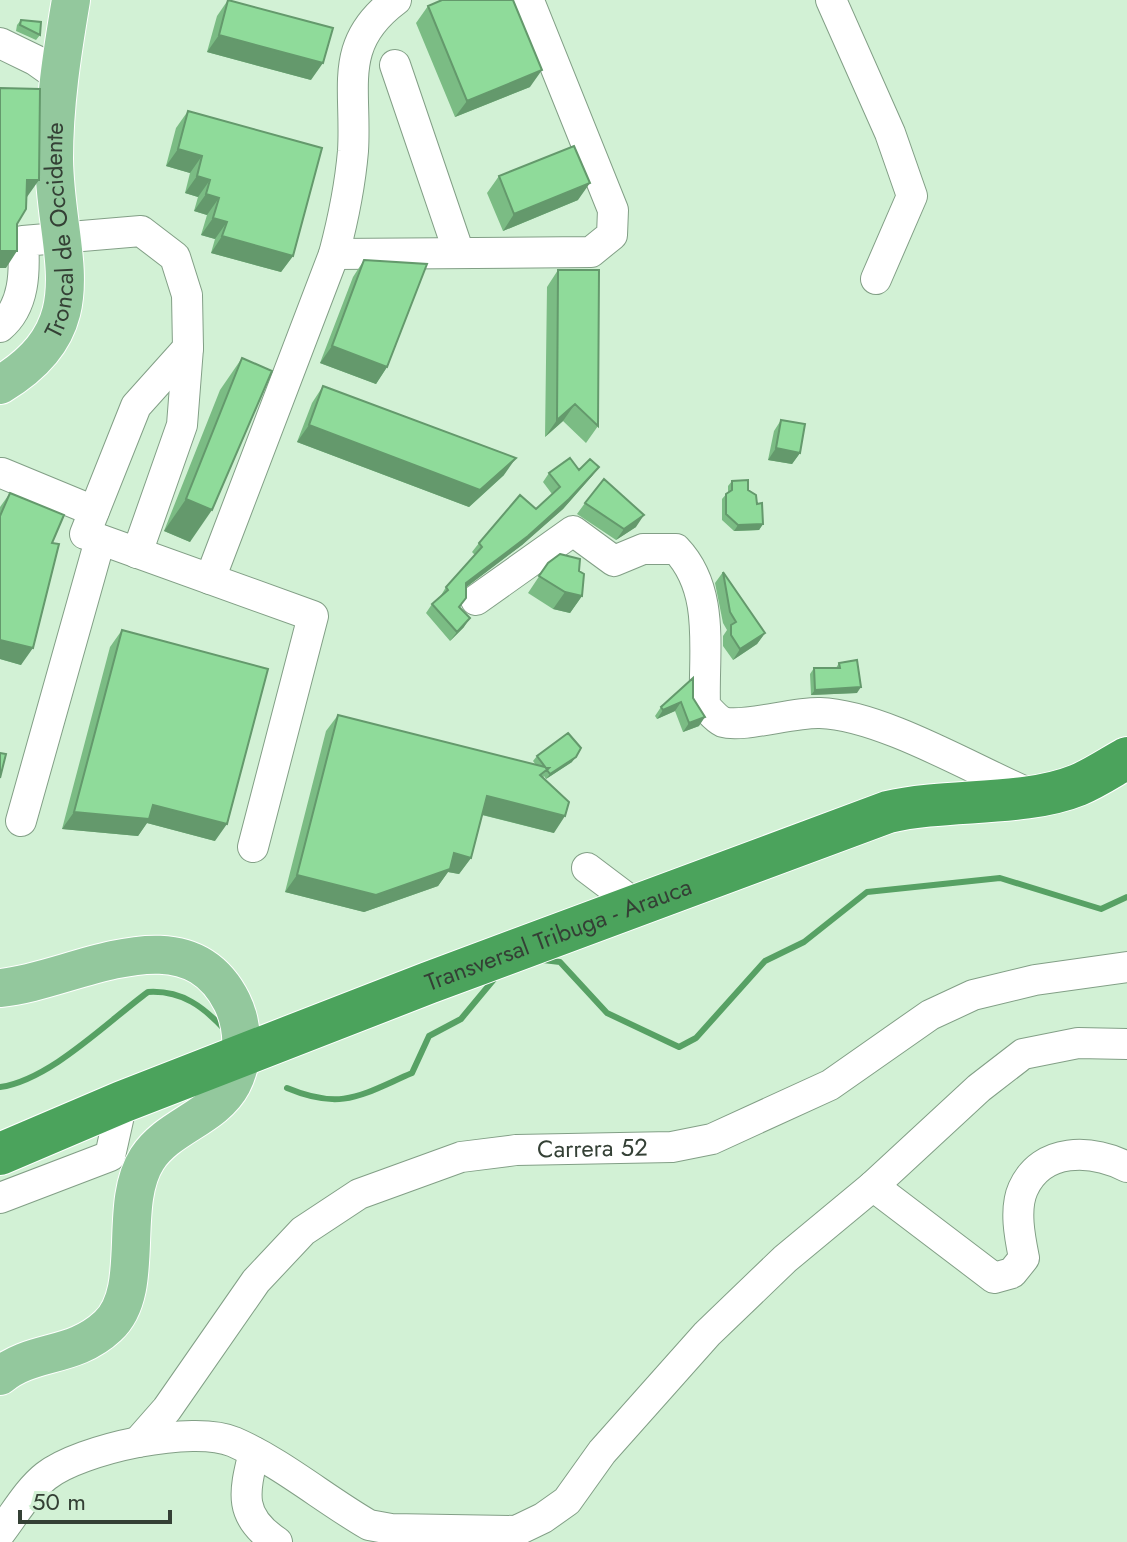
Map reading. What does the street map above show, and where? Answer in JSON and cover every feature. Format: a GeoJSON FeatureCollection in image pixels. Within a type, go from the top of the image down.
{"type":"FeatureCollection","features":[{"type":"Feature","properties":{"kind":"highway","name":"Transversal Tribuga - Arauca"},"geometry":{"type":"LineString","coordinates":[[0,1154],[122,1102],[888,812],[920,804],[1000,801],[1076,785],[1127,758]]}},
{"type":"Feature","properties":{"kind":"main road","name":"Troncal de Occidente"},"geometry":{"type":"LineString","coordinates":[[0,385],[34,363],[54,335],[63,306],[61,236],[54,164],[59,77],[71,0]]}},
{"type":"Feature","properties":{"kind":"main road"},"geometry":{"type":"LineString","coordinates":[[0,988],[134,956],[173,956],[195,964],[228,995],[241,1029],[241,1058],[233,1082],[222,1100],[172,1134],[148,1156],[136,1179],[124,1300],[112,1323],[87,1345],[26,1362],[0,1376]]}},
{"type":"Feature","properties":{"kind":"street"},"geometry":{"type":"LineString","coordinates":[[210,579],[334,254],[345,213],[353,150],[352,60],[377,14],[396,0]]}},
{"type":"Feature","properties":{"kind":"street"},"geometry":{"type":"LineString","coordinates":[[831,0],[890,133],[912,196],[876,279]]}},
{"type":"Feature","properties":{"kind":"street"},"geometry":{"type":"LineString","coordinates":[[334,254],[591,252],[612,235],[613,210],[529,1]]}},
{"type":"Feature","properties":{"kind":"street"},"geometry":{"type":"LineString","coordinates":[[0,43],[35,60],[59,77]]}},
{"type":"Feature","properties":{"kind":"street"},"geometry":{"type":"LineString","coordinates":[[395,65],[459,253]]}},
{"type":"Feature","properties":{"kind":"street"},"geometry":{"type":"LineString","coordinates":[[0,327],[11,318],[25,278],[23,241],[141,231],[175,257],[187,295],[188,348],[182,425],[137,553]]}},
{"type":"Feature","properties":{"kind":"street"},"geometry":{"type":"LineString","coordinates":[[21,821],[97,525],[136,406],[188,348]]}},
{"type":"Feature","properties":{"kind":"street"},"geometry":{"type":"LineString","coordinates":[[2,473],[97,525],[137,553],[313,616],[253,847]]}},
{"type":"Feature","properties":{"kind":"street"},"geometry":{"type":"LineString","coordinates":[[476,600],[566,525],[614,561],[643,549],[676,549],[688,562],[703,601],[705,706],[720,721],[739,724],[780,715],[822,713],[871,723],[1030,794]]}},
{"type":"Feature","properties":{"kind":"street"},"geometry":{"type":"LineString","coordinates":[[587,868],[636,905]]}},
{"type":"Feature","properties":{"kind":"street","name":"Carrera 52"},"geometry":{"type":"LineString","coordinates":[[138,1442],[167,1409],[256,1281],[303,1231],[359,1194],[461,1157],[516,1150],[672,1147],[712,1139],[830,1085],[930,1015],[973,995],[1035,980],[1127,967]]}},
{"type":"Feature","properties":{"kind":"street"},"geometry":{"type":"LineString","coordinates":[[0,1533],[42,1479],[54,1470],[138,1442],[213,1436],[231,1440],[254,1452],[369,1525],[391,1529],[516,1531],[543,1518],[567,1501],[602,1452],[707,1334],[785,1259],[873,1186],[979,1088],[1023,1054],[1078,1043],[1127,1044]]}},
{"type":"Feature","properties":{"kind":"street"},"geometry":{"type":"LineString","coordinates":[[0,1198],[110,1156],[122,1102]]}},
{"type":"Feature","properties":{"kind":"street"},"geometry":{"type":"LineString","coordinates":[[873,1186],[994,1278],[1012,1273],[1024,1258],[1019,1230],[1022,1190],[1040,1166],[1062,1154],[1110,1158],[1127,1167]]}},
{"type":"Feature","properties":{"kind":"street"},"geometry":{"type":"LineString","coordinates":[[254,1452],[246,1501],[252,1520],[277,1542]]}},
{"type":"Feature","properties":{"kind":"building"},"geometry":{"type":"Polygon","coordinates":[[[228,0],[333,28],[323,63],[219,35],[228,0]]]}},
{"type":"Feature","properties":{"kind":"building"},"geometry":{"type":"Polygon","coordinates":[[[442,0],[513,0],[542,70],[467,101],[428,6],[442,0]]]}},
{"type":"Feature","properties":{"kind":"building"},"geometry":{"type":"Polygon","coordinates":[[[21,20],[41,22],[40,35],[20,25],[21,20]]]}},
{"type":"Feature","properties":{"kind":"building"},"geometry":{"type":"Polygon","coordinates":[[[0,88],[40,89],[39,180],[27,180],[26,209],[17,224],[17,251],[0,251],[0,88]]]}},
{"type":"Feature","properties":{"kind":"building"},"geometry":{"type":"Polygon","coordinates":[[[188,111],[322,148],[293,256],[222,236],[227,222],[213,218],[219,198],[206,194],[210,180],[197,176],[202,156],[178,149],[188,111]]]}},
{"type":"Feature","properties":{"kind":"building"},"geometry":{"type":"Polygon","coordinates":[[[574,146],[590,183],[514,214],[499,176],[574,146]]]}},
{"type":"Feature","properties":{"kind":"building"},"geometry":{"type":"Polygon","coordinates":[[[364,260],[427,264],[387,367],[332,346],[364,260]]]}},
{"type":"Feature","properties":{"kind":"building"},"geometry":{"type":"Polygon","coordinates":[[[558,270],[599,270],[598,426],[575,404],[557,420],[558,270]]]}},
{"type":"Feature","properties":{"kind":"building"},"geometry":{"type":"Polygon","coordinates":[[[242,358],[272,371],[212,510],[186,499],[242,358]]]}},
{"type":"Feature","properties":{"kind":"building"},"geometry":{"type":"Polygon","coordinates":[[[323,386],[516,458],[480,490],[309,425],[323,386]]]}},
{"type":"Feature","properties":{"kind":"building"},"geometry":{"type":"Polygon","coordinates":[[[781,420],[805,424],[800,453],[776,448],[781,420]]]}},
{"type":"Feature","properties":{"kind":"building"},"geometry":{"type":"Polygon","coordinates":[[[570,458],[579,470],[590,459],[599,467],[528,536],[466,583],[466,598],[459,607],[470,618],[457,632],[432,604],[448,590],[446,587],[482,547],[479,543],[520,495],[536,509],[560,487],[549,473],[570,458]]]}},
{"type":"Feature","properties":{"kind":"building"},"geometry":{"type":"Polygon","coordinates":[[[604,479],[644,515],[624,529],[585,503],[604,479]]]}},
{"type":"Feature","properties":{"kind":"building"},"geometry":{"type":"Polygon","coordinates":[[[748,480],[748,490],[756,495],[757,504],[762,503],[763,524],[738,525],[726,514],[726,494],[732,490],[732,481],[748,480]]]}},
{"type":"Feature","properties":{"kind":"building"},"geometry":{"type":"Polygon","coordinates":[[[10,493],[64,515],[52,543],[59,544],[33,648],[0,640],[0,516],[10,493]]]}},
{"type":"Feature","properties":{"kind":"building"},"geometry":{"type":"Polygon","coordinates":[[[560,554],[580,559],[579,571],[584,574],[582,596],[565,592],[539,576],[548,563],[560,554]]]}},
{"type":"Feature","properties":{"kind":"building"},"geometry":{"type":"Polygon","coordinates":[[[723,572],[765,633],[740,649],[731,635],[731,625],[736,622],[730,612],[723,572]]]}},
{"type":"Feature","properties":{"kind":"building"},"geometry":{"type":"Polygon","coordinates":[[[122,630],[268,669],[227,824],[153,805],[149,819],[74,812],[122,630]]]}},
{"type":"Feature","properties":{"kind":"building"},"geometry":{"type":"Polygon","coordinates":[[[857,660],[861,687],[815,690],[814,668],[840,668],[839,663],[857,660]]]}},
{"type":"Feature","properties":{"kind":"building"},"geometry":{"type":"Polygon","coordinates":[[[693,678],[693,698],[705,717],[689,723],[681,702],[663,710],[661,707],[693,678]]]}},
{"type":"Feature","properties":{"kind":"building"},"geometry":{"type":"Polygon","coordinates":[[[338,715],[549,768],[540,775],[569,802],[565,816],[487,796],[471,858],[454,853],[450,869],[376,895],[297,875],[338,715]]]}},
{"type":"Feature","properties":{"kind":"building"},"geometry":{"type":"Polygon","coordinates":[[[568,733],[581,748],[576,757],[550,774],[549,768],[537,756],[568,733]]]}},
{"type":"Feature","properties":{"kind":"building"},"geometry":{"type":"Polygon","coordinates":[[[0,753],[6,754],[0,778],[0,753]]]}},
{"type":"Feature","properties":{"kind":"waterway"},"geometry":{"type":"LineString","coordinates":[[543,960],[560,962],[607,1013],[679,1047],[696,1038],[765,961],[804,942],[867,892],[1000,878],[1101,909],[1127,897]]}},
{"type":"Feature","properties":{"kind":"waterway"},"geometry":{"type":"LineString","coordinates":[[287,1088],[306,1095],[337,1099],[365,1093],[412,1073],[429,1036],[461,1019],[495,978]]}},
{"type":"Feature","properties":{"kind":"waterway"},"geometry":{"type":"LineString","coordinates":[[0,1087],[19,1082],[58,1062],[148,992],[182,997],[209,1014],[226,1031]]}}]}
